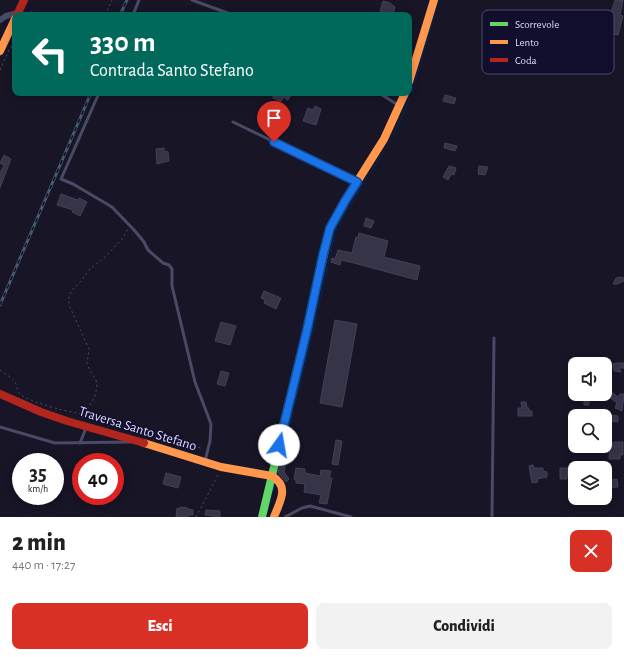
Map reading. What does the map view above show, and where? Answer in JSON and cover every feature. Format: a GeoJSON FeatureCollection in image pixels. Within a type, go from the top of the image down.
{"type":"FeatureCollection","features":[{"type":"Feature","properties":{"kind":"street"},"geometry":{"type":"LineString","coordinates":[[19,12],[24,0]]}},
{"type":"Feature","properties":{"kind":"street"},"geometry":{"type":"LineString","coordinates":[[412,74],[420,52],[434,0]]}},
{"type":"Feature","properties":{"kind":"street"},"geometry":{"type":"LineString","coordinates":[[0,20],[6,16],[12,16]]}},
{"type":"Feature","properties":{"kind":"street"},"geometry":{"type":"LineString","coordinates":[[0,51],[12,26]]}},
{"type":"Feature","properties":{"kind":"street"},"geometry":{"type":"LineString","coordinates":[[262,517],[330,228],[384,139],[404,96]]}},
{"type":"Feature","properties":{"kind":"street","name":"Traversa Santo Stefano"},"geometry":{"type":"LineString","coordinates":[[0,394],[41,412],[205,462],[272,476]]}},
{"type":"Feature","properties":{"kind":"street"},"geometry":{"type":"LineString","coordinates":[[272,476],[278,479],[282,484],[282,496],[274,517]]}},
{"type":"Feature","properties":{"kind":"lane"},"geometry":{"type":"LineString","coordinates":[[134,12],[139,0]]}},
{"type":"Feature","properties":{"kind":"lane"},"geometry":{"type":"LineString","coordinates":[[192,0],[226,12]]}},
{"type":"Feature","properties":{"kind":"lane"},"geometry":{"type":"LineString","coordinates":[[98,96],[61,178],[112,207],[130,225],[144,242],[148,250],[159,260],[169,265],[172,269],[172,286],[195,382],[211,424],[208,453],[205,462]]}},
{"type":"Feature","properties":{"kind":"lane"},"geometry":{"type":"LineString","coordinates":[[384,96],[399,106]]}},
{"type":"Feature","properties":{"kind":"lane"},"geometry":{"type":"LineString","coordinates":[[233,122],[357,182]]}},
{"type":"Feature","properties":{"kind":"lane"},"geometry":{"type":"LineString","coordinates":[[492,517],[494,338]]}},
{"type":"Feature","properties":{"kind":"lane"},"geometry":{"type":"LineString","coordinates":[[80,443],[83,425]]}},
{"type":"Feature","properties":{"kind":"lane"},"geometry":{"type":"LineString","coordinates":[[0,428],[55,443],[131,442],[132,439]]}},
{"type":"Feature","properties":{"kind":"lane"},"geometry":{"type":"LineString","coordinates":[[285,517],[302,508],[310,506],[352,517]]}},
{"type":"Feature","properties":{"kind":"path"},"geometry":{"type":"LineString","coordinates":[[106,12],[112,0]]}},
{"type":"Feature","properties":{"kind":"path"},"geometry":{"type":"LineString","coordinates":[[0,70],[12,46]]}},
{"type":"Feature","properties":{"kind":"path"},"geometry":{"type":"LineString","coordinates":[[83,425],[84,415],[94,398],[97,388],[96,380],[87,364],[89,349],[69,305],[69,296],[72,290],[90,269],[106,256],[122,239],[130,225]]}},
{"type":"Feature","properties":{"kind":"path"},"geometry":{"type":"LineString","coordinates":[[0,370],[14,381],[18,392],[21,395],[41,404],[63,411],[84,415],[166,441],[177,440],[205,450],[208,453]]}},
{"type":"Feature","properties":{"kind":"path"},"geometry":{"type":"LineString","coordinates":[[196,517],[213,487],[221,466]]}},
{"type":"Feature","properties":{"kind":"building"},"geometry":{"type":"Polygon","coordinates":[[[615,0],[623,0],[620,15],[623,16],[618,35],[614,34],[614,10],[612,10],[615,0]]]}},
{"type":"Feature","properties":{"kind":"building"},"geometry":{"type":"Polygon","coordinates":[[[383,1],[390,3],[395,7],[394,12],[380,11],[383,1]]]}},
{"type":"Feature","properties":{"kind":"building"},"geometry":{"type":"Polygon","coordinates":[[[445,95],[456,98],[454,104],[443,101],[445,95]]]}},
{"type":"Feature","properties":{"kind":"building"},"geometry":{"type":"Polygon","coordinates":[[[273,96],[290,96],[288,100],[283,97],[281,102],[273,98],[273,96]]]}},
{"type":"Feature","properties":{"kind":"building"},"geometry":{"type":"Polygon","coordinates":[[[315,106],[321,109],[316,125],[303,121],[308,108],[313,110],[315,106]]]}},
{"type":"Feature","properties":{"kind":"building"},"geometry":{"type":"Polygon","coordinates":[[[445,143],[457,146],[455,151],[444,148],[445,143]]]}},
{"type":"Feature","properties":{"kind":"building"},"geometry":{"type":"Polygon","coordinates":[[[164,148],[164,151],[168,152],[169,161],[157,164],[156,149],[164,148]]]}},
{"type":"Feature","properties":{"kind":"building"},"geometry":{"type":"Polygon","coordinates":[[[4,155],[11,159],[0,188],[0,173],[4,165],[0,163],[4,155]]]}},
{"type":"Feature","properties":{"kind":"building"},"geometry":{"type":"Polygon","coordinates":[[[449,166],[456,168],[454,175],[451,174],[448,180],[443,177],[449,166]]]}},
{"type":"Feature","properties":{"kind":"building"},"geometry":{"type":"Polygon","coordinates":[[[479,166],[488,167],[485,175],[478,174],[479,166]]]}},
{"type":"Feature","properties":{"kind":"building"},"geometry":{"type":"Polygon","coordinates":[[[61,194],[78,200],[79,198],[87,202],[80,216],[72,212],[73,210],[57,205],[61,194]]]}},
{"type":"Feature","properties":{"kind":"building"},"geometry":{"type":"Polygon","coordinates":[[[366,218],[374,221],[371,228],[364,226],[366,218]]]}},
{"type":"Feature","properties":{"kind":"building"},"geometry":{"type":"Polygon","coordinates":[[[359,233],[388,241],[384,257],[420,266],[417,280],[341,260],[340,265],[331,262],[332,258],[335,259],[338,250],[352,253],[356,237],[358,238],[359,233]]]}},
{"type":"Feature","properties":{"kind":"building"},"geometry":{"type":"Polygon","coordinates":[[[616,278],[624,278],[624,281],[613,284],[616,278]]]}},
{"type":"Feature","properties":{"kind":"building"},"geometry":{"type":"Polygon","coordinates":[[[264,291],[281,298],[276,309],[264,303],[265,300],[261,298],[264,291]]]}},
{"type":"Feature","properties":{"kind":"building"},"geometry":{"type":"Polygon","coordinates":[[[335,320],[357,324],[342,407],[320,403],[335,320]]]}},
{"type":"Feature","properties":{"kind":"building"},"geometry":{"type":"Polygon","coordinates":[[[221,322],[236,326],[230,345],[215,341],[221,322]]]}},
{"type":"Feature","properties":{"kind":"building"},"geometry":{"type":"Polygon","coordinates":[[[624,363],[624,368],[619,368],[621,372],[614,371],[613,364],[624,363]]]}},
{"type":"Feature","properties":{"kind":"building"},"geometry":{"type":"Polygon","coordinates":[[[221,371],[229,373],[225,386],[217,384],[221,371]]]}},
{"type":"Feature","properties":{"kind":"building"},"geometry":{"type":"Polygon","coordinates":[[[612,392],[618,397],[620,394],[624,394],[622,411],[615,408],[617,403],[612,399],[612,392]]]}},
{"type":"Feature","properties":{"kind":"building"},"geometry":{"type":"Polygon","coordinates":[[[584,401],[589,401],[589,405],[584,405],[584,401]]]}},
{"type":"Feature","properties":{"kind":"building"},"geometry":{"type":"Polygon","coordinates":[[[521,402],[526,402],[529,411],[532,411],[532,416],[518,416],[518,408],[522,408],[521,402]]]}},
{"type":"Feature","properties":{"kind":"building"},"geometry":{"type":"Polygon","coordinates":[[[612,415],[618,416],[618,422],[612,421],[612,415]]]}},
{"type":"Feature","properties":{"kind":"building"},"geometry":{"type":"Polygon","coordinates":[[[336,440],[342,441],[338,465],[332,464],[336,440]]]}},
{"type":"Feature","properties":{"kind":"building"},"geometry":{"type":"Polygon","coordinates":[[[623,442],[623,455],[620,455],[620,459],[609,459],[609,453],[612,453],[612,443],[623,442]]]}},
{"type":"Feature","properties":{"kind":"building"},"geometry":{"type":"Polygon","coordinates":[[[281,461],[286,463],[284,472],[289,479],[286,482],[278,473],[281,461]]]}},
{"type":"Feature","properties":{"kind":"building"},"geometry":{"type":"Polygon","coordinates":[[[533,465],[534,468],[543,468],[543,471],[547,472],[547,477],[537,479],[538,482],[532,483],[529,466],[533,465]]]}},
{"type":"Feature","properties":{"kind":"building"},"geometry":{"type":"Polygon","coordinates":[[[296,468],[305,469],[305,473],[320,476],[321,470],[331,471],[329,478],[332,478],[327,504],[319,503],[321,495],[304,492],[305,484],[296,483],[296,480],[294,479],[296,468]]]}},
{"type":"Feature","properties":{"kind":"building"},"geometry":{"type":"Polygon","coordinates":[[[560,468],[568,468],[567,479],[560,479],[560,468]]]}},
{"type":"Feature","properties":{"kind":"building"},"geometry":{"type":"Polygon","coordinates":[[[166,473],[181,477],[178,488],[163,484],[166,473]]]}},
{"type":"Feature","properties":{"kind":"building"},"geometry":{"type":"Polygon","coordinates":[[[617,479],[618,487],[612,488],[612,480],[617,479]]]}},
{"type":"Feature","properties":{"kind":"building"},"geometry":{"type":"Polygon","coordinates":[[[180,507],[193,510],[193,515],[188,515],[188,517],[176,517],[177,508],[179,509],[180,507]]]}},
{"type":"Feature","properties":{"kind":"building"},"geometry":{"type":"Polygon","coordinates":[[[206,510],[220,511],[220,517],[205,515],[206,510]]]}},
{"type":"Feature","properties":{"kind":"waterway"},"geometry":{"type":"LineString","coordinates":[[412,93],[438,0]]}},
{"type":"Feature","properties":{"kind":"waterway"},"geometry":{"type":"LineString","coordinates":[[394,135],[410,98]]}},
{"type":"Feature","properties":{"kind":"waterway"},"geometry":{"type":"LineString","coordinates":[[387,148],[392,139]]}},
{"type":"Feature","properties":{"kind":"waterway"},"geometry":{"type":"LineString","coordinates":[[370,173],[384,152]]}},
{"type":"Feature","properties":{"kind":"waterway"},"geometry":{"type":"LineString","coordinates":[[339,223],[368,177]]}},
{"type":"Feature","properties":{"kind":"waterway"},"geometry":{"type":"LineString","coordinates":[[336,231],[337,227]]}},
{"type":"Feature","properties":{"kind":"waterway"},"geometry":{"type":"LineString","coordinates":[[318,309],[335,235]]}},
{"type":"Feature","properties":{"kind":"waterway"},"geometry":{"type":"LineString","coordinates":[[295,405],[317,315]]}},
{"type":"Feature","properties":{"kind":"waterway"},"geometry":{"type":"LineString","coordinates":[[277,472],[294,411]]}},
{"type":"Feature","properties":{"kind":"waterway"},"geometry":{"type":"LineString","coordinates":[[267,511],[275,484]]}},
{"type":"Feature","properties":{"kind":"railway"},"geometry":{"type":"LineString","coordinates":[[121,12],[127,0]]}},
{"type":"Feature","properties":{"kind":"railway"},"geometry":{"type":"LineString","coordinates":[[0,305],[90,96]]}},
{"type":"Feature","properties":{"kind":"traffic: fast"},"geometry":{"type":"LineString","coordinates":[[262,517],[305,338]]}},
{"type":"Feature","properties":{"kind":"traffic: slow"},"geometry":{"type":"LineString","coordinates":[[412,72],[434,0]]}},
{"type":"Feature","properties":{"kind":"traffic: slow"},"geometry":{"type":"LineString","coordinates":[[0,51],[12,25]]}},
{"type":"Feature","properties":{"kind":"traffic: slow"},"geometry":{"type":"LineString","coordinates":[[305,338],[330,228],[384,139],[404,96]]}},
{"type":"Feature","properties":{"kind":"traffic: slow"},"geometry":{"type":"LineString","coordinates":[[144,443],[221,467],[272,476],[278,480],[282,490],[281,500],[274,517]]}},
{"type":"Feature","properties":{"kind":"traffic: jam"},"geometry":{"type":"LineString","coordinates":[[18,12],[24,0]]}},
{"type":"Feature","properties":{"kind":"traffic: jam"},"geometry":{"type":"LineString","coordinates":[[0,394],[41,412],[67,421],[144,443]]}},
{"type":"Feature","properties":{"kind":"route"},"geometry":{"type":"LineString","coordinates":[[274,142],[357,182],[330,228],[279,445]]}}]}
